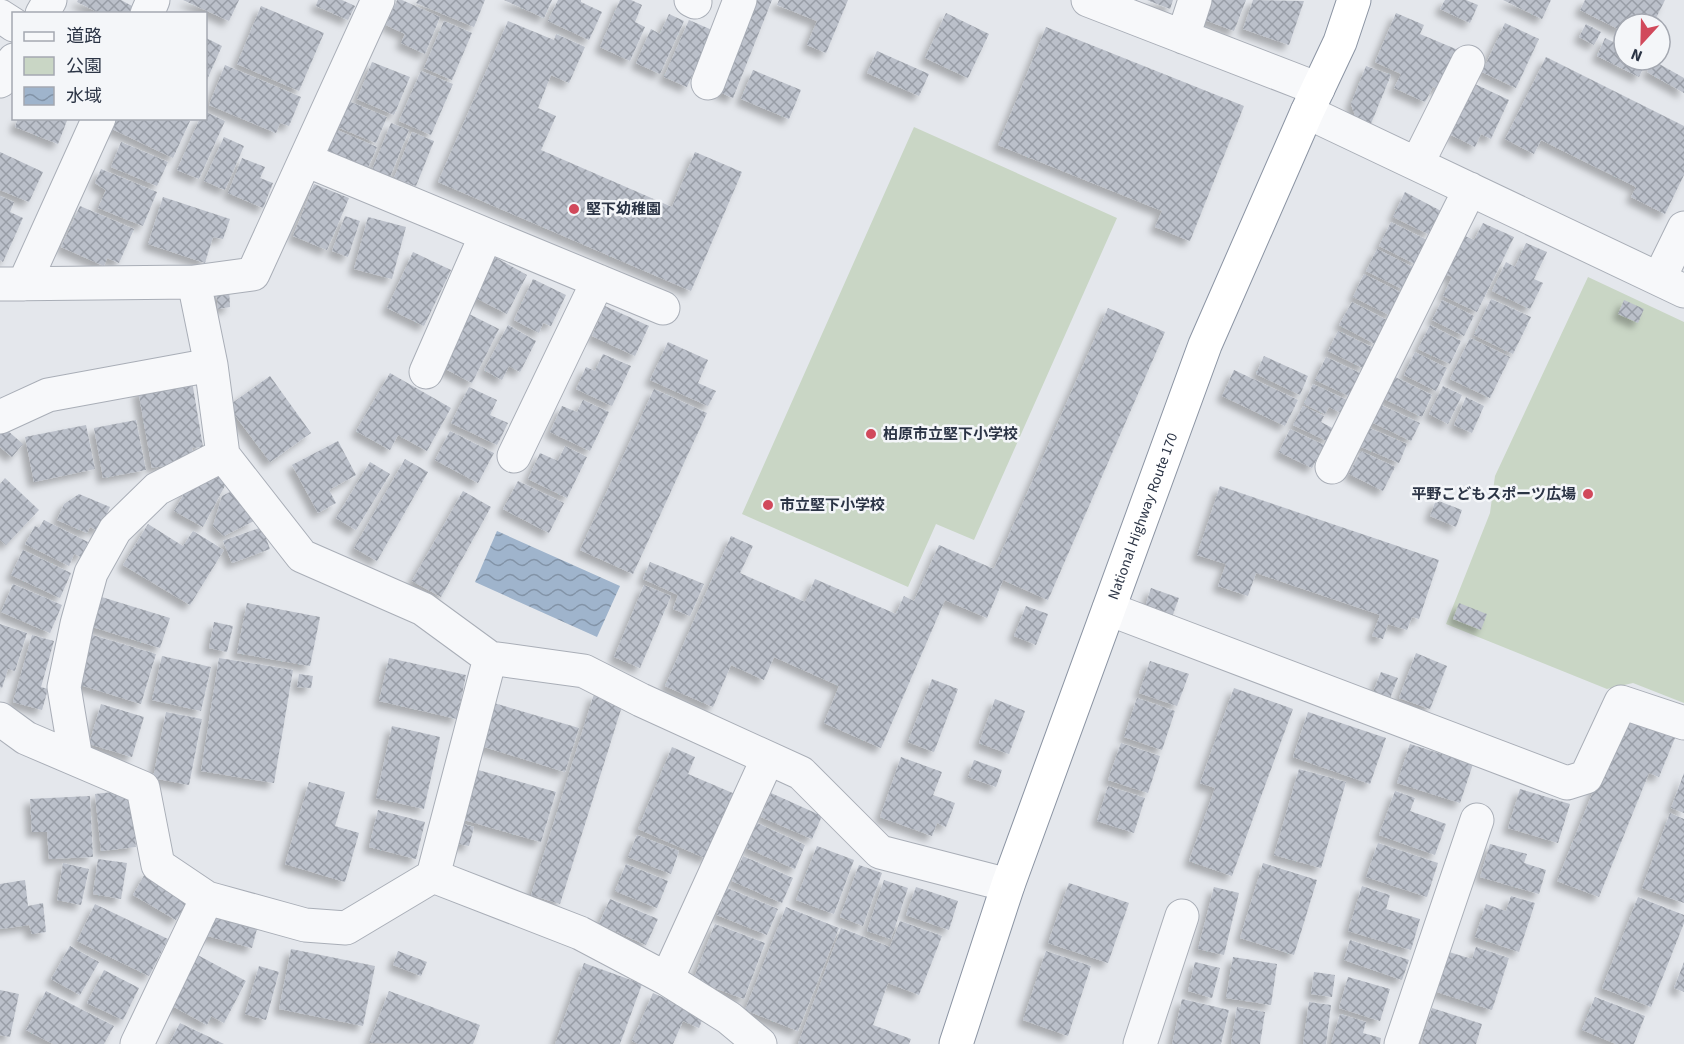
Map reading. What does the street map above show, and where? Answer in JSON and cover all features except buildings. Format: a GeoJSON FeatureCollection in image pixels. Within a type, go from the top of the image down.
{"type":"FeatureCollection","features":[{"type":"Feature","properties":{"kind":"highway","name":"National Highway Route 170"},"geometry":{"type":"LineString","coordinates":[[963,1042],[1008,885],[1205,345],[1340,42],[1354,0]]}},
{"type":"Feature","properties":{"kind":"street"},"geometry":{"type":"LineString","coordinates":[[708,82],[740,0]]}},
{"type":"Feature","properties":{"kind":"street"},"geometry":{"type":"LineString","coordinates":[[1088,0],[1183,37],[1312,101],[1417,164],[1671,285],[1684,228]]}},
{"type":"Feature","properties":{"kind":"street"},"geometry":{"type":"LineString","coordinates":[[1183,37],[1195,0]]}},
{"type":"Feature","properties":{"kind":"street"},"geometry":{"type":"LineString","coordinates":[[98,120],[12,284],[195,282],[254,274],[306,160],[371,2]]}},
{"type":"Feature","properties":{"kind":"street"},"geometry":{"type":"LineString","coordinates":[[1417,164],[1468,62]]}},
{"type":"Feature","properties":{"kind":"street"},"geometry":{"type":"LineString","coordinates":[[0,81],[12,63]]}},
{"type":"Feature","properties":{"kind":"street"},"geometry":{"type":"LineString","coordinates":[[306,160],[663,308]]}},
{"type":"Feature","properties":{"kind":"street"},"geometry":{"type":"LineString","coordinates":[[1332,467],[1470,189]]}},
{"type":"Feature","properties":{"kind":"street"},"geometry":{"type":"LineString","coordinates":[[426,372],[486,235]]}},
{"type":"Feature","properties":{"kind":"street"},"geometry":{"type":"LineString","coordinates":[[514,456],[598,281]]}},
{"type":"Feature","properties":{"kind":"street"},"geometry":{"type":"LineString","coordinates":[[195,282],[211,365],[223,455],[302,556],[423,609],[490,658],[584,671],[641,700],[801,773],[880,852],[1008,885]]}},
{"type":"Feature","properties":{"kind":"street"},"geometry":{"type":"LineString","coordinates":[[0,417],[48,395],[211,365]]}},
{"type":"Feature","properties":{"kind":"street"},"geometry":{"type":"LineString","coordinates":[[76,759],[64,687],[77,624],[92,573],[115,530],[156,489],[223,455]]}},
{"type":"Feature","properties":{"kind":"street"},"geometry":{"type":"LineString","coordinates":[[1109,609],[1567,783],[1586,777],[1621,702],[1684,723]]}},
{"type":"Feature","properties":{"kind":"street"},"geometry":{"type":"LineString","coordinates":[[0,719],[26,738],[143,788],[158,865],[207,898],[305,925],[346,928],[433,876],[490,658]]}},
{"type":"Feature","properties":{"kind":"street"},"geometry":{"type":"LineString","coordinates":[[667,979],[768,758]]}},
{"type":"Feature","properties":{"kind":"street"},"geometry":{"type":"LineString","coordinates":[[1401,1044],[1477,820]]}},
{"type":"Feature","properties":{"kind":"street"},"geometry":{"type":"LineString","coordinates":[[433,876],[580,933],[667,979],[729,1018],[760,1044]]}},
{"type":"Feature","properties":{"kind":"street"},"geometry":{"type":"LineString","coordinates":[[137,1044],[207,898]]}},
{"type":"Feature","properties":{"kind":"street"},"geometry":{"type":"LineString","coordinates":[[1140,1044],[1182,916]]}},
{"type":"Feature","properties":{"kind":"green space"},"geometry":{"type":"Polygon","coordinates":[[[914,127],[1117,218],[974,540],[936,524],[908,587],[742,514],[914,127]]]}},
{"type":"Feature","properties":{"kind":"green space","name":"平野こどもスポーツ広場"},"geometry":{"type":"Polygon","coordinates":[[[1588,277],[1684,322],[1684,703],[1633,683],[1607,689],[1446,624],[1490,513],[1495,476],[1588,277]]]}},
{"type":"Feature","properties":{"kind":"water"},"geometry":{"type":"Polygon","coordinates":[[[497,531],[620,586],[597,637],[475,582],[497,531]]]}},
{"type":"Feature","properties":{"kind":"place","name":"堅下幼稚園"},"geometry":{"type":"Point","coordinates":[574,209]}},
{"type":"Feature","properties":{"kind":"place","name":"柏原市立堅下小学校"},"geometry":{"type":"Point","coordinates":[871,434]}},
{"type":"Feature","properties":{"kind":"place","name":"平野こどもスポーツ広場"},"geometry":{"type":"Point","coordinates":[1588,494]}},
{"type":"Feature","properties":{"kind":"place","name":"市立堅下小学校"},"geometry":{"type":"Point","coordinates":[768,505]}}]}
